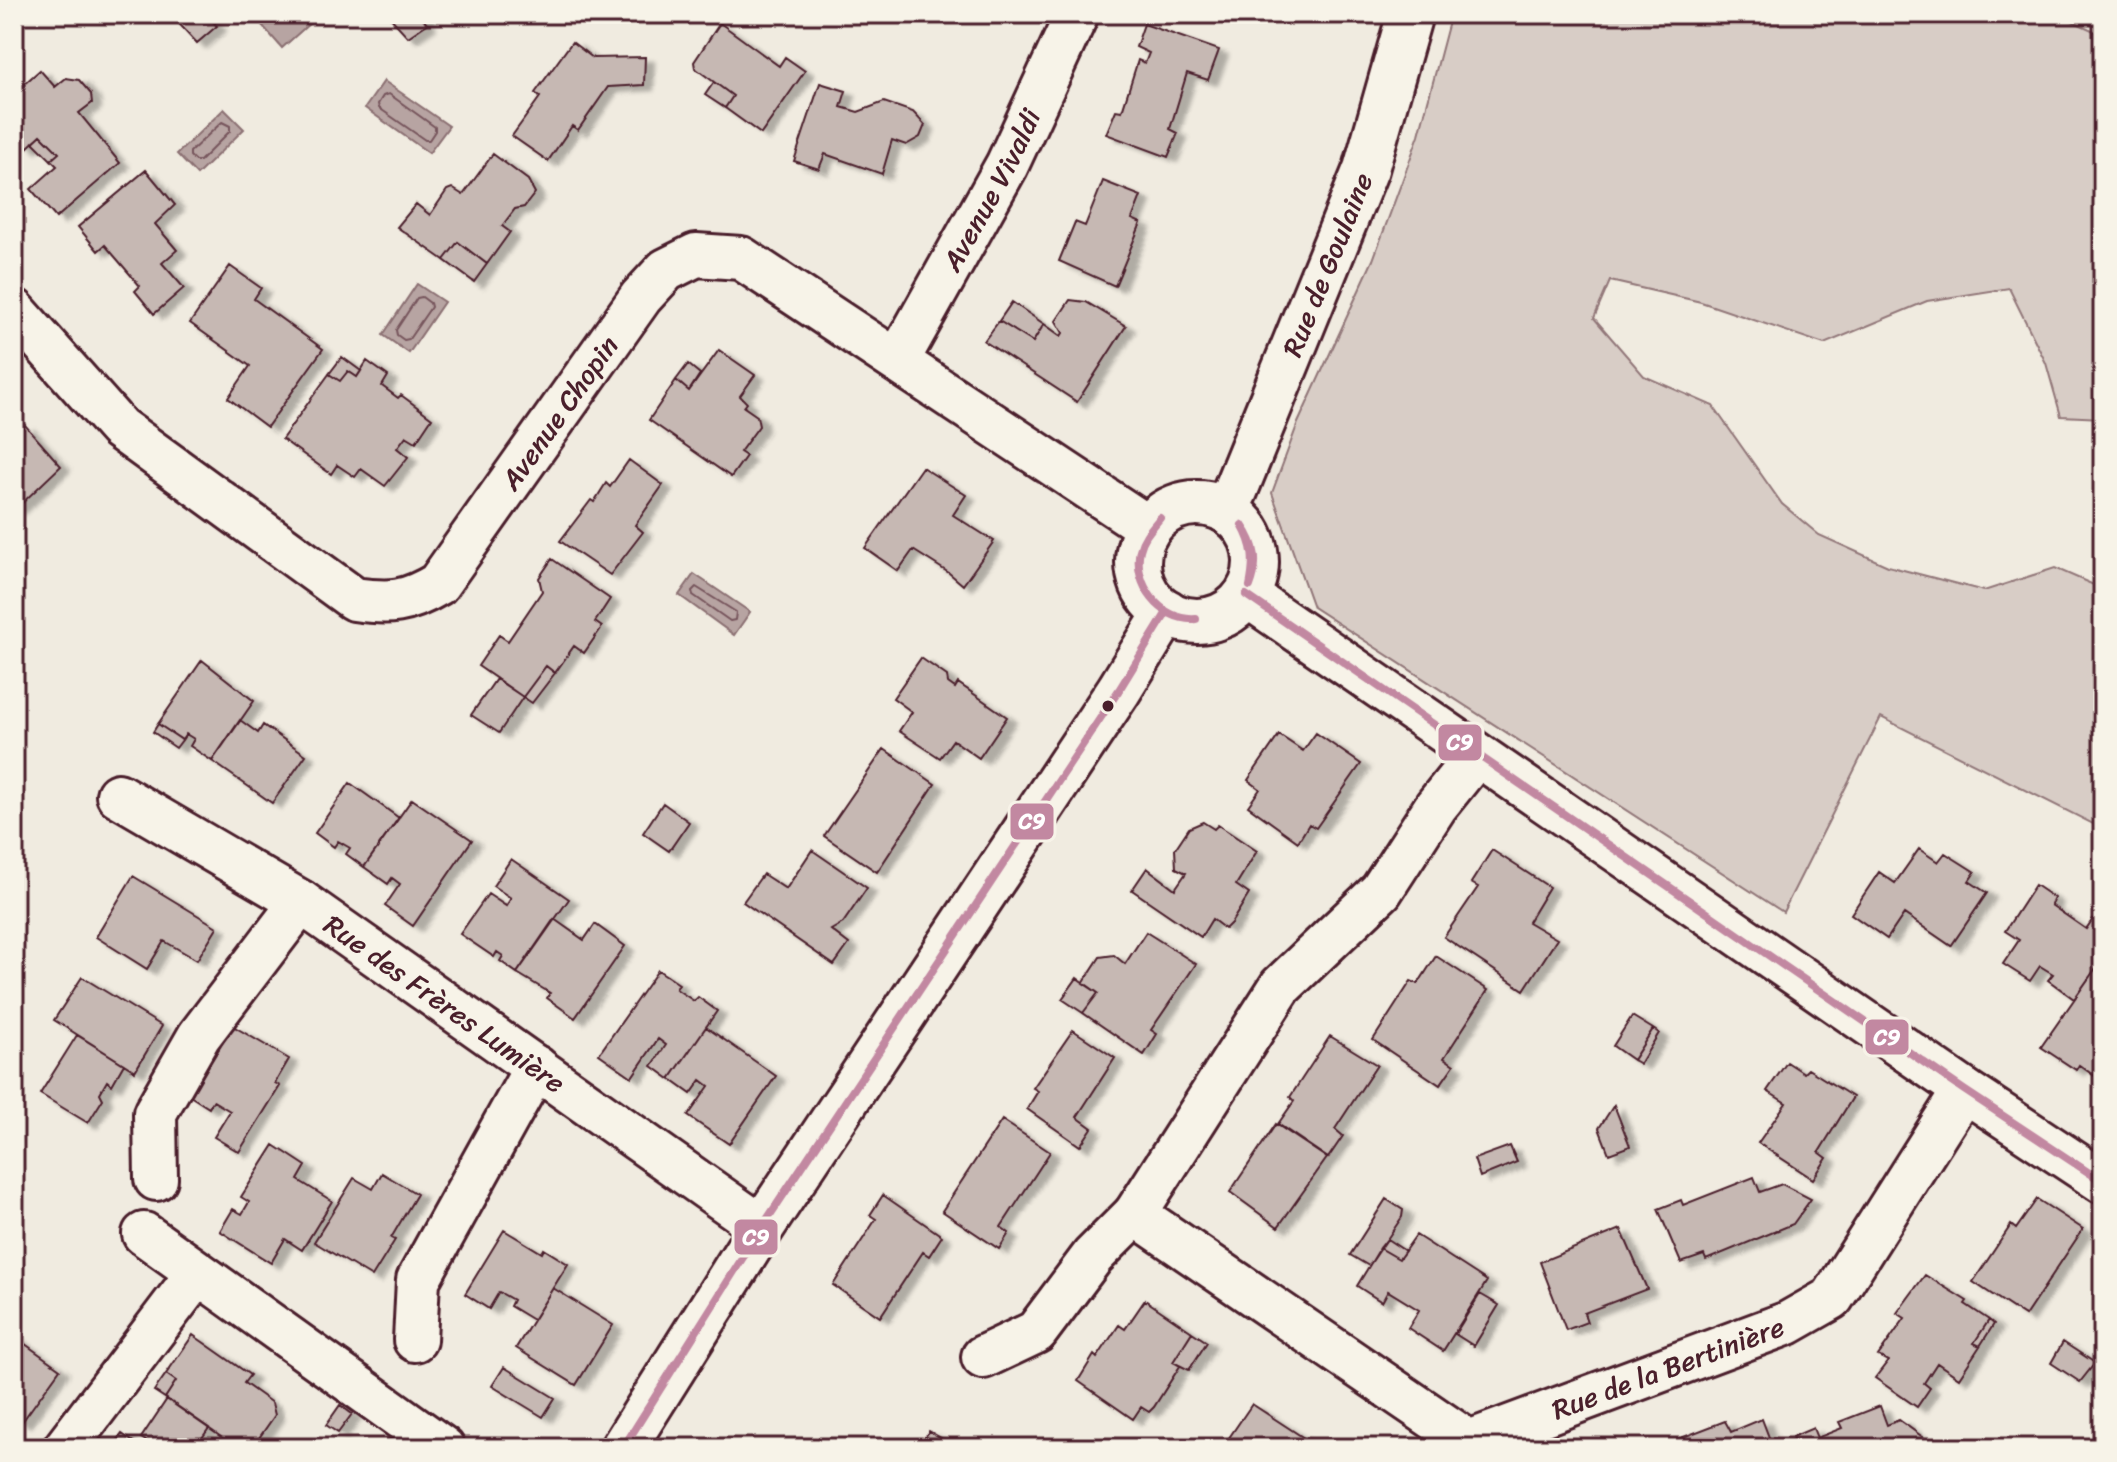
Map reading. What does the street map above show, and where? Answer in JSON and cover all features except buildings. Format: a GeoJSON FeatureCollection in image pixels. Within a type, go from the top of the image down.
{"type":"FeatureCollection","features":[{"type":"Feature","properties":{"kind":"street","name":"Avenue Vivaldi"},"geometry":{"type":"LineString","coordinates":[[898,360],[1007,165],[1077,14]]}},
{"type":"Feature","properties":{"kind":"street","name":"Rue de Goulaine"},"geometry":{"type":"LineString","coordinates":[[1225,510],[1366,169],[1410,14]]}},
{"type":"Feature","properties":{"kind":"street","name":"Avenue Chopin"},"geometry":{"type":"LineString","coordinates":[[14,310],[119,428],[354,599],[387,604],[419,596],[438,584],[641,297],[666,270],[696,255],[741,258],[1149,528]]}},
{"type":"Feature","properties":{"kind":"street"},"geometry":{"type":"LineString","coordinates":[[1192,503],[1209,504],[1225,510],[1241,522],[1251,538],[1256,558],[1255,577],[1246,595],[1234,608],[1219,617],[1201,621],[1183,619],[1167,612],[1152,600],[1142,583],[1138,565],[1140,545],[1149,528],[1175,507],[1192,503]]}},
{"type":"Feature","properties":{"kind":"street"},"geometry":{"type":"LineString","coordinates":[[1246,595],[1964,1090],[2103,1182]]}},
{"type":"Feature","properties":{"kind":"street"},"geometry":{"type":"LineString","coordinates":[[623,1448],[762,1227],[1111,703],[1167,612]]}},
{"type":"Feature","properties":{"kind":"street"},"geometry":{"type":"LineString","coordinates":[[983,1357],[1036,1332],[1093,1256],[1135,1214],[1281,986],[1381,891],[1436,806],[1477,755]]}},
{"type":"Feature","properties":{"kind":"street","name":"Rue des Frères Lumière"},"geometry":{"type":"LineString","coordinates":[[118,795],[301,902],[762,1227]]}},
{"type":"Feature","properties":{"kind":"street"},"geometry":{"type":"LineString","coordinates":[[156,1179],[155,1113],[199,1036],[301,902]]}},
{"type":"Feature","properties":{"kind":"street"},"geometry":{"type":"LineString","coordinates":[[415,1340],[418,1280],[536,1067]]}},
{"type":"Feature","properties":{"kind":"street","name":"Rue de la Bertinière"},"geometry":{"type":"LineString","coordinates":[[1135,1214],[1469,1442],[1788,1323],[1832,1298],[1964,1090]]}},
{"type":"Feature","properties":{"kind":"street"},"geometry":{"type":"LineString","coordinates":[[144,1234],[443,1448]]}},
{"type":"Feature","properties":{"kind":"street"},"geometry":{"type":"LineString","coordinates":[[65,1448],[197,1274]]}},
{"type":"Feature","properties":{"kind":"shaded area"},"geometry":{"type":"Polygon","coordinates":[[[1451,14],[2057,14],[2103,35],[2103,418],[2061,416],[2046,363],[2009,288],[1927,301],[1824,344],[1701,302],[1610,281],[1594,318],[1644,376],[1713,406],[1782,504],[1819,535],[1888,566],[1984,591],[2055,568],[2103,589],[2103,829],[1881,717],[1783,912],[1313,607],[1272,493],[1298,423],[1373,260],[1419,135],[1451,14]]]}},
{"type":"Feature","properties":{"kind":"water"},"geometry":{"type":"Polygon","coordinates":[[[274,14],[320,14],[282,48],[262,25],[274,14]]]}},
{"type":"Feature","properties":{"kind":"water"},"geometry":{"type":"Polygon","coordinates":[[[384,81],[449,126],[429,153],[365,108],[384,81]]]}},
{"type":"Feature","properties":{"kind":"water"},"geometry":{"type":"Polygon","coordinates":[[[224,109],[244,129],[197,175],[177,154],[224,109]]]}},
{"type":"Feature","properties":{"kind":"water"},"geometry":{"type":"Polygon","coordinates":[[[417,284],[444,302],[409,353],[383,335],[417,284]]]}},
{"type":"Feature","properties":{"kind":"water"},"geometry":{"type":"Polygon","coordinates":[[[694,574],[750,612],[734,635],[679,595],[694,574]]]}},
{"type":"Feature","properties":{"kind":"transit line","name":"C9"},"geometry":{"type":"LineString","coordinates":[[1160,518],[1141,545],[1140,575],[1152,598],[1161,607],[1171,614],[1196,619]]}},
{"type":"Feature","properties":{"kind":"transit line","name":"C9"},"geometry":{"type":"LineString","coordinates":[[1242,525],[1255,554],[1255,570],[1250,586]]}},
{"type":"Feature","properties":{"kind":"transit line","name":"C9"},"geometry":{"type":"LineString","coordinates":[[1242,525],[1252,554],[1250,586]]}},
{"type":"Feature","properties":{"kind":"transit line","name":"C9"},"geometry":{"type":"LineString","coordinates":[[1246,595],[1964,1090],[2103,1182]]}},
{"type":"Feature","properties":{"kind":"transit line","name":"C9"},"geometry":{"type":"LineString","coordinates":[[623,1448],[762,1227],[1119,690],[1167,612]]}}]}
